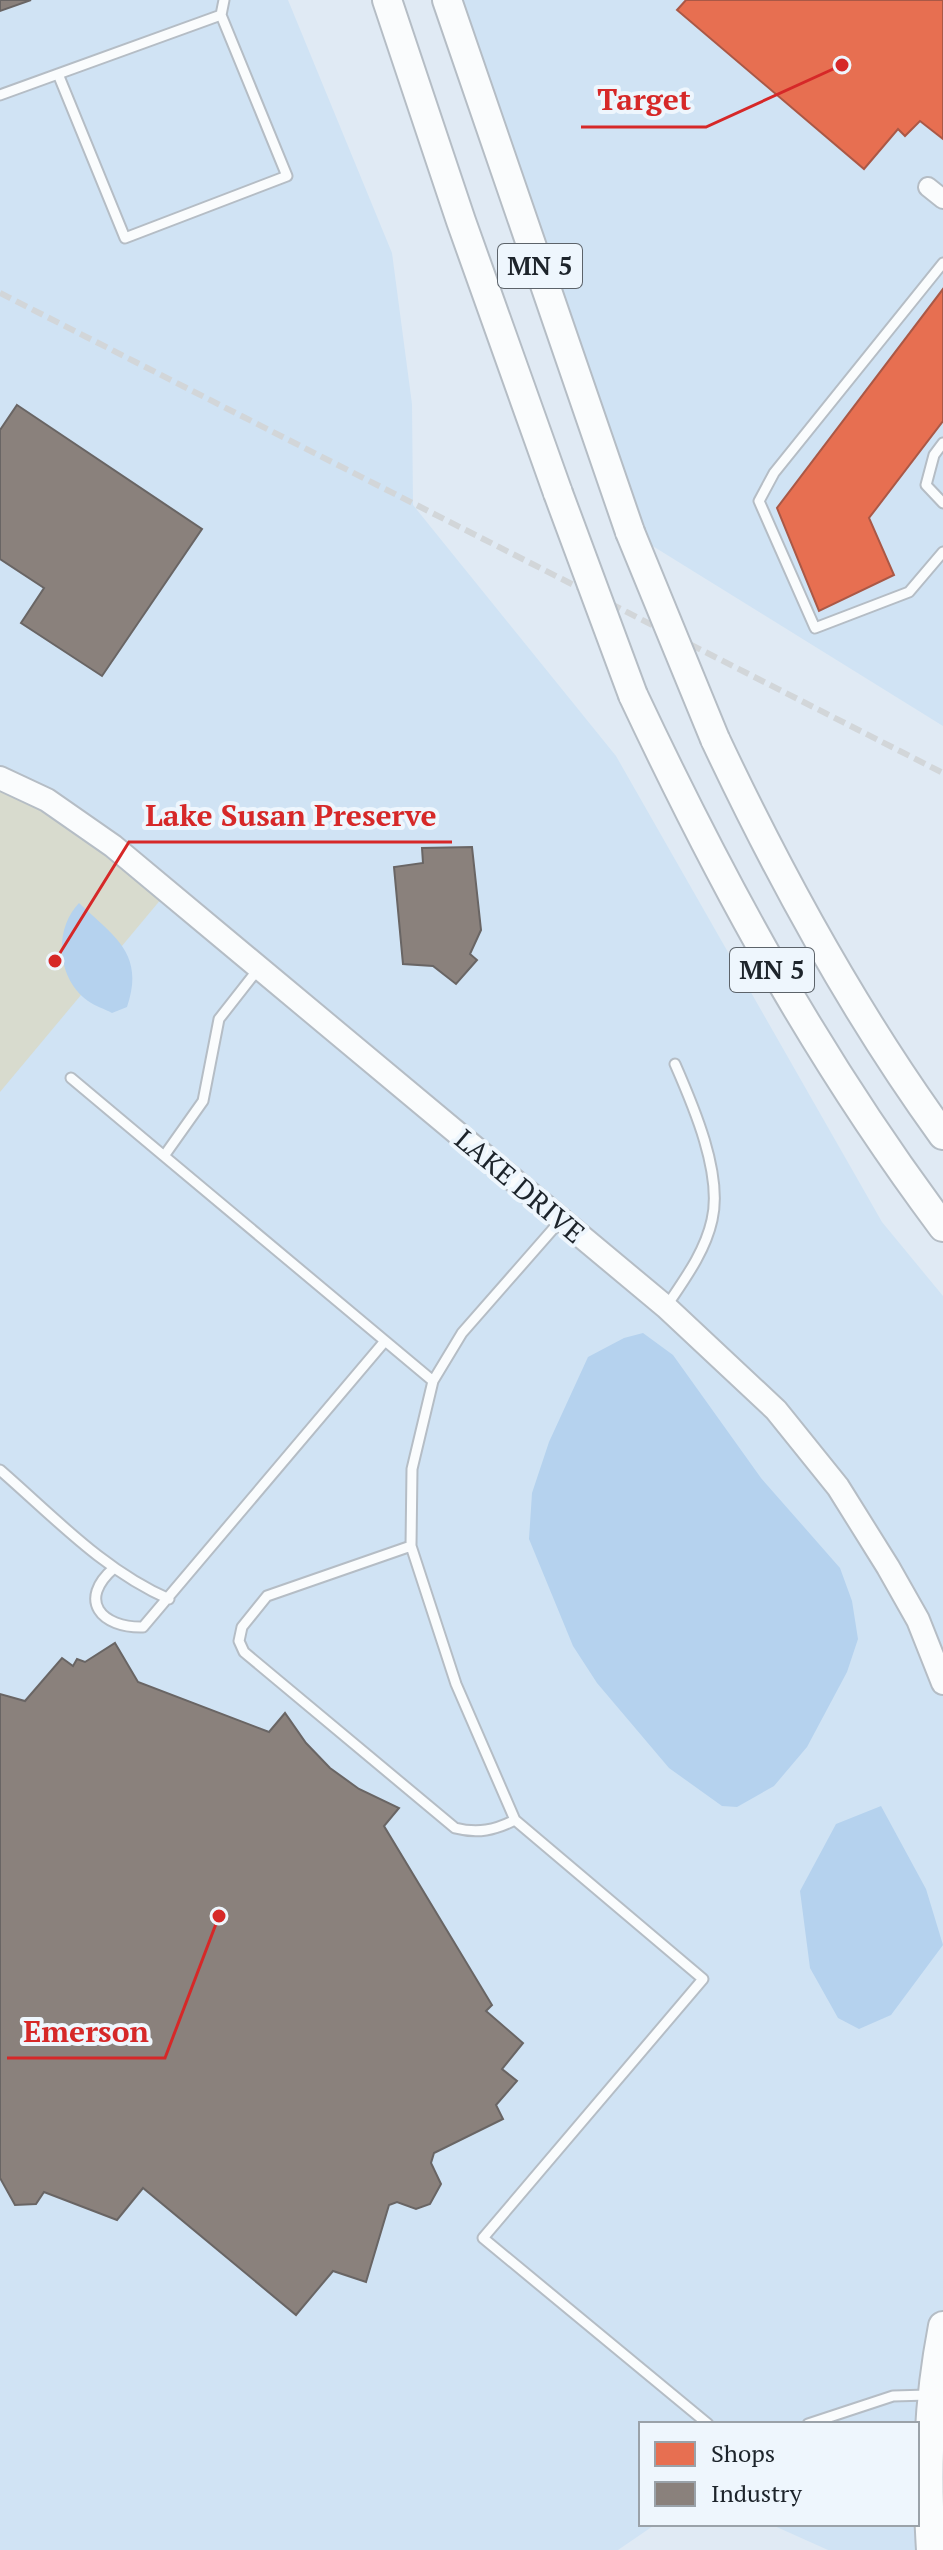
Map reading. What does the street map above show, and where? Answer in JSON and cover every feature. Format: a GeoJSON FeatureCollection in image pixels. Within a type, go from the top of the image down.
{"type":"FeatureCollection","features":[{"type":"Feature","properties":{"kind":"main road","name":"MN 5"},"geometry":{"type":"LineString","coordinates":[[387,0],[461,221],[633,695],[689,814],[791,1004],[861,1113],[943,1227]]}},
{"type":"Feature","properties":{"kind":"main road","name":"MN 5"},"geometry":{"type":"LineString","coordinates":[[447,0],[630,532],[715,739],[819,942],[860,1013],[943,1135]]}},
{"type":"Feature","properties":{"kind":"main road"},"geometry":{"type":"LineString","coordinates":[[931,2550],[926,2481],[943,2326]]}},
{"type":"Feature","properties":{"kind":"street"},"geometry":{"type":"LineString","coordinates":[[928,187],[943,199]]}},
{"type":"Feature","properties":{"kind":"street","name":"LAKE DRIVE"},"geometry":{"type":"LineString","coordinates":[[0,778],[47,800],[113,846],[666,1307],[776,1410],[838,1487],[918,1620],[943,1683]]}},
{"type":"Feature","properties":{"kind":"lane"},"geometry":{"type":"LineString","coordinates":[[58,74],[125,238],[287,176],[221,15],[224,0]]}},
{"type":"Feature","properties":{"kind":"lane"},"geometry":{"type":"LineString","coordinates":[[0,95],[221,15]]}},
{"type":"Feature","properties":{"kind":"lane"},"geometry":{"type":"LineString","coordinates":[[943,263],[774,473],[759,501],[815,628],[909,592],[943,552]]}},
{"type":"Feature","properties":{"kind":"lane"},"geometry":{"type":"LineString","coordinates":[[943,443],[934,455],[926,485],[943,503]]}},
{"type":"Feature","properties":{"kind":"lane"},"geometry":{"type":"LineString","coordinates":[[164,1156],[203,1101],[219,1019],[259,968]]}},
{"type":"Feature","properties":{"kind":"lane"},"geometry":{"type":"LineString","coordinates":[[666,1307],[706,1242],[713,1216],[712,1177],[696,1111],[675,1064]]}},
{"type":"Feature","properties":{"kind":"lane"},"geometry":{"type":"LineString","coordinates":[[71,1078],[433,1381]]}},
{"type":"Feature","properties":{"kind":"lane"},"geometry":{"type":"LineString","coordinates":[[561,1220],[462,1333],[433,1381],[412,1469],[411,1546],[456,1684],[515,1820],[703,1979],[483,2238],[706,2422]]}},
{"type":"Feature","properties":{"kind":"lane"},"geometry":{"type":"LineString","coordinates":[[114,1568],[97,1585],[94,1595],[97,1610],[103,1616],[143,1627],[385,1341]]}},
{"type":"Feature","properties":{"kind":"lane"},"geometry":{"type":"LineString","coordinates":[[0,1470],[114,1568],[142,1587],[169,1599]]}},
{"type":"Feature","properties":{"kind":"lane"},"geometry":{"type":"LineString","coordinates":[[411,1546],[267,1596],[242,1627],[239,1641],[244,1652],[455,1828],[473,1833],[499,1828],[515,1820]]}},
{"type":"Feature","properties":{"kind":"lane"},"geometry":{"type":"LineString","coordinates":[[814,2422],[893,2396],[936,2395]]}},
{"type":"Feature","properties":{"kind":"shaded area"},"geometry":{"type":"Polygon","coordinates":[[[0,0],[288,0],[392,253],[412,404],[413,505],[616,756],[882,1222],[943,1296],[943,2326],[933,2550],[828,2550],[774,2526],[919,2526],[919,2422],[639,2422],[639,2526],[653,2526],[618,2550],[0,2550],[0,0]]]}},
{"type":"Feature","properties":{"kind":"shaded area"},"geometry":{"type":"Polygon","coordinates":[[[447,0],[943,0],[943,726],[630,532],[447,0]]]}},
{"type":"Feature","properties":{"kind":"shaded area"},"geometry":{"type":"Polygon","coordinates":[[[0,778],[167,892],[0,1092],[0,778]]]}},
{"type":"Feature","properties":{"kind":"shaded area"},"geometry":{"type":"Polygon","coordinates":[[[79,903],[115,937],[129,960],[132,989],[127,1007],[112,1013],[91,1003],[78,992],[65,967],[62,940],[65,927],[79,903]]]}},
{"type":"Feature","properties":{"kind":"shaded area"},"geometry":{"type":"Polygon","coordinates":[[[643,1333],[673,1355],[761,1478],[840,1568],[852,1601],[858,1639],[847,1672],[807,1747],[774,1786],[737,1807],[722,1806],[669,1768],[597,1683],[573,1646],[529,1539],[532,1493],[549,1442],[588,1357],[624,1338],[643,1333]]]}},
{"type":"Feature","properties":{"kind":"shaded area"},"geometry":{"type":"Polygon","coordinates":[[[881,1806],[926,1889],[943,1945],[891,2015],[859,2029],[838,2018],[810,1968],[800,1891],[836,1824],[881,1806]]]}},
{"type":"Feature","properties":{"kind":"building: Shops"},"geometry":{"type":"Polygon","coordinates":[[[686,0],[943,0],[943,139],[920,121],[905,136],[898,129],[864,169],[677,10],[686,0]]]}},
{"type":"Feature","properties":{"kind":"building: Shops"},"geometry":{"type":"Polygon","coordinates":[[[943,289],[943,421],[869,518],[894,575],[819,611],[777,508],[943,289]]]}},
{"type":"Feature","properties":{"kind":"building: Industry"},"geometry":{"type":"Polygon","coordinates":[[[0,0],[31,0],[0,11],[0,0]]]}},
{"type":"Feature","properties":{"kind":"building: Industry"},"geometry":{"type":"Polygon","coordinates":[[[17,405],[202,529],[102,676],[21,623],[44,588],[0,559],[0,430],[17,405]]]}},
{"type":"Feature","properties":{"kind":"building: Industry"},"geometry":{"type":"Polygon","coordinates":[[[472,847],[481,930],[470,954],[477,960],[456,984],[433,966],[403,964],[394,867],[423,863],[422,848],[472,847]]]}},
{"type":"Feature","properties":{"kind":"building: Industry"},"geometry":{"type":"Polygon","coordinates":[[[115,1643],[138,1682],[269,1732],[285,1713],[306,1743],[330,1768],[359,1789],[399,1808],[384,1826],[492,2005],[486,2011],[523,2043],[502,2069],[517,2081],[496,2105],[503,2119],[434,2153],[431,2163],[441,2184],[430,2204],[416,2209],[397,2202],[389,2205],[366,2282],[333,2271],[296,2315],[143,2188],[117,2220],[44,2192],[36,2204],[15,2205],[0,2178],[0,1694],[25,1701],[62,1658],[73,1666],[77,1659],[85,1662],[115,1643]]]}},
{"type":"Feature","properties":{"kind":"railway"},"geometry":{"type":"LineString","coordinates":[[0,293],[943,773]]}},
{"type":"Feature","properties":{"kind":"place","name":"Target"},"geometry":{"type":"Point","coordinates":[842,65]}},
{"type":"Feature","properties":{"kind":"place","name":"Lake Susan Preserve"},"geometry":{"type":"Point","coordinates":[55,961]}},
{"type":"Feature","properties":{"kind":"place","name":"Emerson"},"geometry":{"type":"Point","coordinates":[219,1916]}}]}
